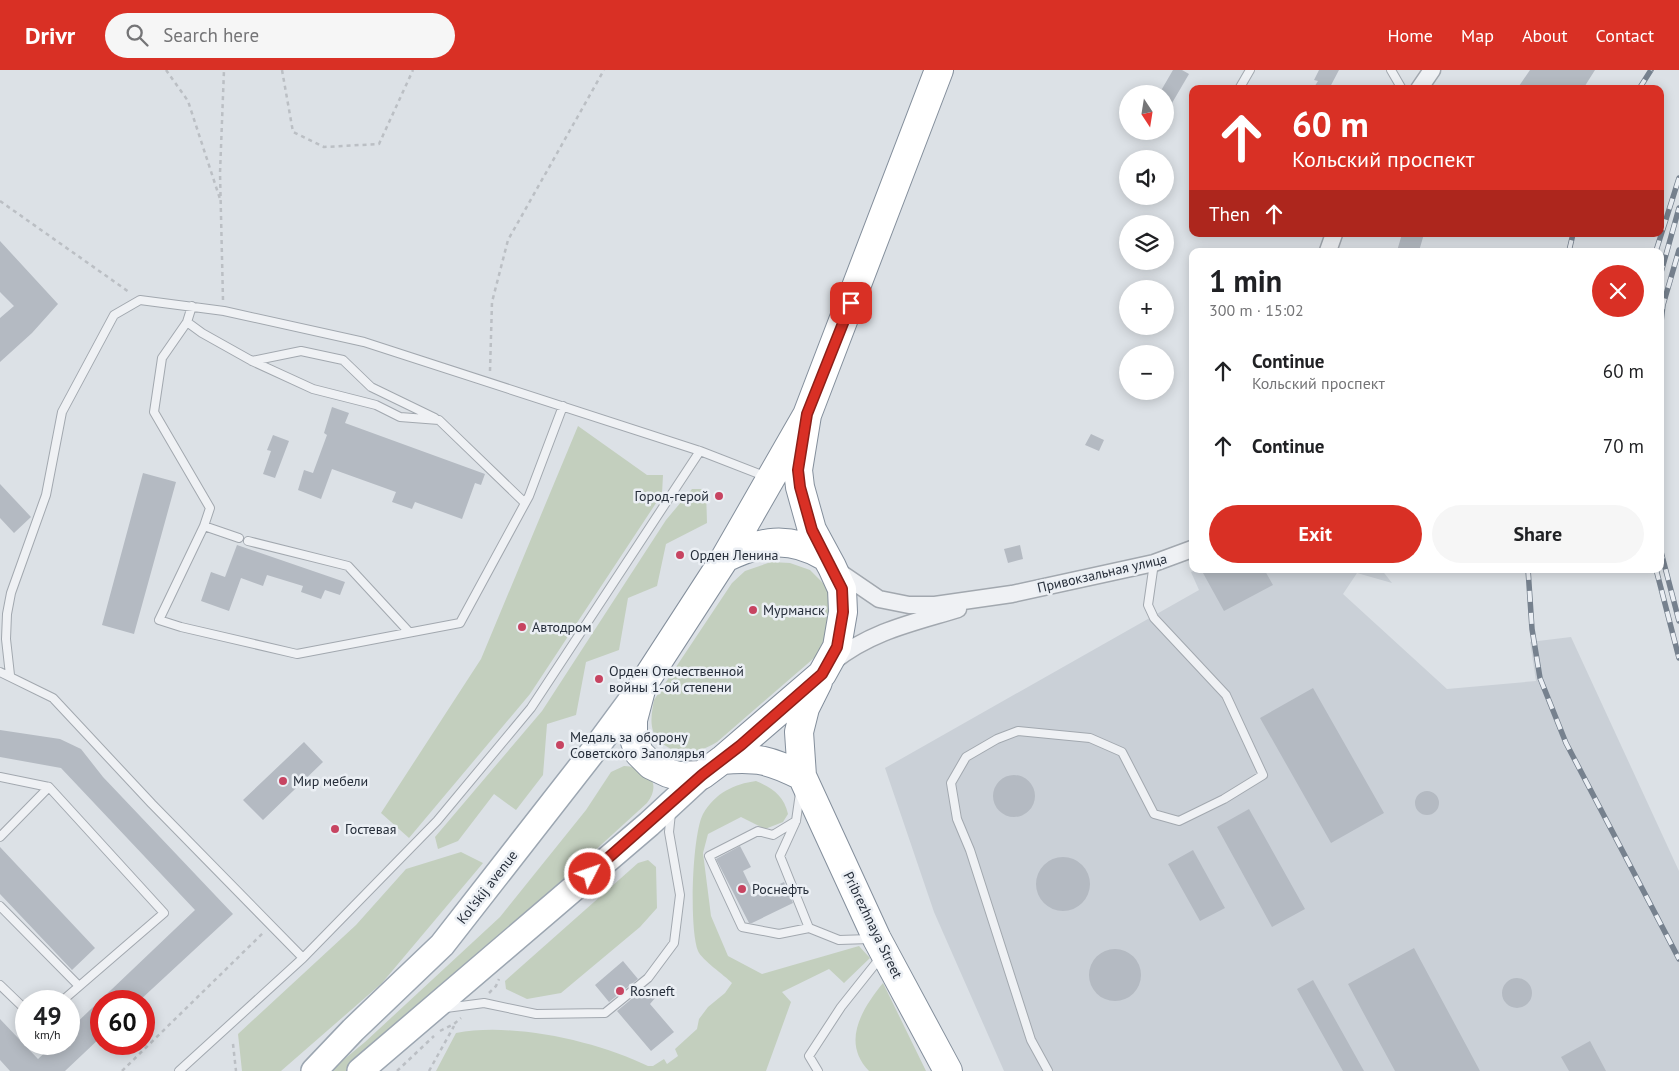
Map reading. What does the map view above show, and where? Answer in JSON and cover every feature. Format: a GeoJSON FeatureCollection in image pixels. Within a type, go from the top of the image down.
{"type":"FeatureCollection","features":[{"type":"Feature","properties":{"kind":"highway"},"geometry":{"type":"LineString","coordinates":[[802,776],[774,762],[750,758],[678,776],[668,774],[651,765],[639,753],[633,736],[633,720],[642,686],[725,558],[769,477],[807,414],[939,70]]}},
{"type":"Feature","properties":{"kind":"highway"},"geometry":{"type":"LineString","coordinates":[[802,776],[799,732],[805,708],[837,647],[843,612],[842,589],[812,530],[800,487],[798,470],[807,414]]}},
{"type":"Feature","properties":{"kind":"highway"},"geometry":{"type":"LineString","coordinates":[[725,558],[749,546],[769,542],[788,543],[810,548],[828,562]]}},
{"type":"Feature","properties":{"kind":"highway"},"geometry":{"type":"LineString","coordinates":[[712,768],[825,669]]}},
{"type":"Feature","properties":{"kind":"highway","name":"Pribrezhnaya Street"},"geometry":{"type":"LineString","coordinates":[[802,776],[881,945],[948,1071]]}},
{"type":"Feature","properties":{"kind":"main road","name":"Kol'skij avenue"},"geometry":{"type":"LineString","coordinates":[[314,1071],[353,1030],[442,945],[642,686]]}},
{"type":"Feature","properties":{"kind":"main road"},"geometry":{"type":"LineString","coordinates":[[360,1071],[428,1015],[712,768]]}},
{"type":"Feature","properties":{"kind":"street"},"geometry":{"type":"LineString","coordinates":[[1422,85],[1432,70]]}},
{"type":"Feature","properties":{"kind":"street","name":"Привокзальная улица"},"geometry":{"type":"LineString","coordinates":[[1009,595],[1154,563],[1189,550]]}},
{"type":"Feature","properties":{"kind":"street"},"geometry":{"type":"LineString","coordinates":[[828,562],[879,600],[909,605],[935,604],[1009,595]]}},
{"type":"Feature","properties":{"kind":"street"},"geometry":{"type":"LineString","coordinates":[[825,669],[845,652],[885,630],[1009,595]]}},
{"type":"Feature","properties":{"kind":"lane"},"geometry":{"type":"LineString","coordinates":[[1241,85],[1250,70]]}},
{"type":"Feature","properties":{"kind":"lane"},"geometry":{"type":"LineString","coordinates":[[1391,70],[1400,85]]}},
{"type":"Feature","properties":{"kind":"lane"},"geometry":{"type":"LineString","coordinates":[[10,675],[6,639],[7,614],[11,593],[46,495],[62,412],[114,316],[140,300],[224,311],[364,342],[563,406],[592,418],[700,451],[769,477]]}},
{"type":"Feature","properties":{"kind":"lane"},"geometry":{"type":"LineString","coordinates":[[192,306],[187,322],[162,358],[154,412],[210,508],[204,526],[159,620],[181,627],[297,654],[460,623],[525,503],[563,406]]}},
{"type":"Feature","properties":{"kind":"lane"},"geometry":{"type":"LineString","coordinates":[[187,322],[202,333],[252,361],[314,388],[376,406],[400,417],[439,420]]}},
{"type":"Feature","properties":{"kind":"lane"},"geometry":{"type":"LineString","coordinates":[[252,361],[301,351],[342,360],[371,387],[439,420],[525,503]]}},
{"type":"Feature","properties":{"kind":"lane"},"geometry":{"type":"LineString","coordinates":[[179,1071],[303,958],[437,821],[531,708],[700,451]]}},
{"type":"Feature","properties":{"kind":"lane"},"geometry":{"type":"LineString","coordinates":[[204,526],[239,538]]}},
{"type":"Feature","properties":{"kind":"lane"},"geometry":{"type":"LineString","coordinates":[[248,541],[348,566],[409,632]]}},
{"type":"Feature","properties":{"kind":"lane"},"geometry":{"type":"LineString","coordinates":[[1048,1071],[1030,1040],[970,850],[957,820],[951,783],[966,757],[997,739],[1018,731],[1090,738],[1122,752],[1154,814],[1179,820],[1224,799],[1263,775],[1226,695],[1154,618],[1148,606],[1154,563]]}},
{"type":"Feature","properties":{"kind":"lane"},"geometry":{"type":"LineString","coordinates":[[0,672],[10,675],[53,698],[152,804],[303,958]]}},
{"type":"Feature","properties":{"kind":"lane"},"geometry":{"type":"LineString","coordinates":[[802,776],[796,821],[780,856],[808,928]]}},
{"type":"Feature","properties":{"kind":"lane"},"geometry":{"type":"LineString","coordinates":[[0,778],[49,787],[164,913],[75,990]]}},
{"type":"Feature","properties":{"kind":"lane"},"geometry":{"type":"LineString","coordinates":[[0,837],[49,787]]}},
{"type":"Feature","properties":{"kind":"lane"},"geometry":{"type":"LineString","coordinates":[[428,1015],[452,1006],[484,1003],[536,1014],[605,1013],[648,978],[674,943],[680,895],[669,832],[673,802]]}},
{"type":"Feature","properties":{"kind":"lane"},"geometry":{"type":"LineString","coordinates":[[796,821],[773,835],[758,830],[709,856],[742,927],[779,934],[808,928],[839,940],[881,945],[808,1056],[818,1071]]}},
{"type":"Feature","properties":{"kind":"lane"},"geometry":{"type":"LineString","coordinates":[[0,906],[80,986]]}},
{"type":"Feature","properties":{"kind":"lane"},"geometry":{"type":"LineString","coordinates":[[0,985],[15,999]]}},
{"type":"Feature","properties":{"kind":"path"},"geometry":{"type":"LineString","coordinates":[[166,70],[188,101],[221,203]]}},
{"type":"Feature","properties":{"kind":"path"},"geometry":{"type":"LineString","coordinates":[[224,70],[221,203],[224,311]]}},
{"type":"Feature","properties":{"kind":"path"},"geometry":{"type":"LineString","coordinates":[[282,70],[293,132],[324,146],[379,144],[413,70]]}},
{"type":"Feature","properties":{"kind":"path"},"geometry":{"type":"LineString","coordinates":[[490,382],[492,302],[508,240],[604,70]]}},
{"type":"Feature","properties":{"kind":"path"},"geometry":{"type":"LineString","coordinates":[[0,201],[140,300]]}},
{"type":"Feature","properties":{"kind":"path"},"geometry":{"type":"LineString","coordinates":[[122,1071],[271,925]]}},
{"type":"Feature","properties":{"kind":"path"},"geometry":{"type":"LineString","coordinates":[[429,1071],[454,1024]]}},
{"type":"Feature","properties":{"kind":"path"},"geometry":{"type":"LineString","coordinates":[[233,1044],[236,1071]]}},
{"type":"Feature","properties":{"kind":"shaded area"},"geometry":{"type":"Polygon","coordinates":[[[1191,573],[1357,573],[1343,594],[1447,689],[1536,681],[1530,642],[1571,637],[1679,871],[1679,1071],[1004,1071],[934,912],[885,768],[1199,590],[1191,573]]]}},
{"type":"Feature","properties":{"kind":"shaded area"},"geometry":{"type":"Polygon","coordinates":[[[1357,573],[1384,573],[1392,583],[1357,573]]]}},
{"type":"Feature","properties":{"kind":"green space","name":"Автодром"},"geometry":{"type":"Polygon","coordinates":[[[578,426],[647,475],[663,475],[662,494],[530,694],[409,838],[381,813],[481,659],[578,426]]]}},
{"type":"Feature","properties":{"kind":"green space"},"geometry":{"type":"Polygon","coordinates":[[[692,489],[706,489],[707,523],[666,544],[657,586],[628,598],[619,650],[586,662],[576,715],[547,724],[543,775],[516,810],[494,794],[458,841],[438,849],[435,837],[542,711],[666,520],[692,489]]]}},
{"type":"Feature","properties":{"kind":"green space"},"geometry":{"type":"Polygon","coordinates":[[[771,562],[790,563],[810,570],[825,585],[833,606],[834,624],[821,652],[717,742],[698,751],[685,753],[672,750],[660,742],[653,731],[651,720],[654,700],[732,583],[745,571],[771,562]]]}},
{"type":"Feature","properties":{"kind":"green space"},"geometry":{"type":"Polygon","coordinates":[[[624,766],[640,769],[650,777],[653,782],[653,788],[652,795],[647,803],[512,926],[346,1071],[330,1071],[365,1042],[500,917],[586,810],[611,772],[624,766]]]}},
{"type":"Feature","properties":{"kind":"green space"},"geometry":{"type":"Polygon","coordinates":[[[756,781],[773,790],[781,797],[788,814],[783,822],[765,829],[741,817],[708,834],[703,853],[711,916],[728,956],[762,974],[859,946],[870,958],[844,983],[829,969],[782,992],[791,1002],[766,1071],[436,1071],[456,1033],[478,1030],[528,1032],[554,1036],[604,1049],[648,1066],[653,1066],[664,1059],[667,1064],[678,1056],[675,1049],[697,1029],[699,1019],[708,1007],[725,993],[732,983],[700,955],[695,940],[693,882],[699,825],[703,814],[719,795],[740,784],[756,781]]]}},
{"type":"Feature","properties":{"kind":"green space"},"geometry":{"type":"Polygon","coordinates":[[[461,852],[483,863],[382,983],[281,1071],[242,1071],[238,1034],[356,925],[406,869],[461,852]]]}},
{"type":"Feature","properties":{"kind":"green space"},"geometry":{"type":"Polygon","coordinates":[[[648,860],[656,867],[657,908],[640,927],[561,993],[527,999],[506,989],[505,981],[638,863],[648,860]]]}},
{"type":"Feature","properties":{"kind":"green space"},"geometry":{"type":"Polygon","coordinates":[[[883,983],[926,1071],[869,1071],[861,1060],[856,1049],[858,1026],[868,1004],[883,983]]]}},
{"type":"Feature","properties":{"kind":"building"},"geometry":{"type":"Polygon","coordinates":[[[1173,70],[1182,70],[1189,74],[1174,100],[1174,85],[1164,85],[1173,70]]]}},
{"type":"Feature","properties":{"kind":"building"},"geometry":{"type":"Polygon","coordinates":[[[1319,70],[1339,70],[1331,85],[1316,85],[1318,81],[1314,80],[1319,70]]]}},
{"type":"Feature","properties":{"kind":"building"},"geometry":{"type":"Polygon","coordinates":[[[1530,70],[1595,70],[1586,85],[1520,85],[1530,70]]]}},
{"type":"Feature","properties":{"kind":"building"},"geometry":{"type":"Polygon","coordinates":[[[1401,237],[1423,237],[1420,248],[1398,248],[1401,237]]]}},
{"type":"Feature","properties":{"kind":"building"},"geometry":{"type":"Polygon","coordinates":[[[0,241],[58,304],[32,333],[0,362],[0,318],[14,306],[0,292],[0,241]]]}},
{"type":"Feature","properties":{"kind":"building"},"geometry":{"type":"Polygon","coordinates":[[[332,407],[349,413],[345,423],[485,474],[481,485],[475,483],[462,519],[415,502],[412,509],[392,502],[396,492],[332,469],[321,499],[298,490],[304,470],[313,473],[327,435],[324,433],[332,407]]]}},
{"type":"Feature","properties":{"kind":"building"},"geometry":{"type":"Polygon","coordinates":[[[1091,434],[1104,440],[1099,451],[1085,445],[1091,434]]]}},
{"type":"Feature","properties":{"kind":"building"},"geometry":{"type":"Polygon","coordinates":[[[273,435],[289,441],[275,478],[263,474],[271,451],[267,450],[273,435]]]}},
{"type":"Feature","properties":{"kind":"building"},"geometry":{"type":"Polygon","coordinates":[[[143,473],[176,482],[134,634],[102,625],[143,473]]]}},
{"type":"Feature","properties":{"kind":"building"},"geometry":{"type":"Polygon","coordinates":[[[0,484],[31,517],[14,533],[0,518],[0,484]]]}},
{"type":"Feature","properties":{"kind":"building"},"geometry":{"type":"Polygon","coordinates":[[[237,545],[345,582],[340,595],[325,590],[321,599],[301,592],[303,586],[267,575],[263,586],[241,578],[229,611],[201,601],[211,572],[225,577],[237,545]]]}},
{"type":"Feature","properties":{"kind":"building"},"geometry":{"type":"Polygon","coordinates":[[[1020,545],[1023,559],[1008,563],[1004,549],[1020,545]]]}},
{"type":"Feature","properties":{"kind":"building"},"geometry":{"type":"Polygon","coordinates":[[[1203,573],[1266,573],[1273,585],[1224,611],[1203,573]]]}},
{"type":"Feature","properties":{"kind":"building"},"geometry":{"type":"Polygon","coordinates":[[[1313,688],[1384,813],[1331,843],[1260,718],[1313,688]]]}},
{"type":"Feature","properties":{"kind":"building"},"geometry":{"type":"Polygon","coordinates":[[[0,730],[60,739],[81,749],[103,777],[233,914],[151,990],[111,990],[195,910],[61,768],[0,757],[0,730]]]}},
{"type":"Feature","properties":{"kind":"building","name":"Мир мебели"},"geometry":{"type":"Polygon","coordinates":[[[304,742],[323,762],[263,820],[243,800],[304,742]]]}},
{"type":"Feature","properties":{"kind":"building"},"geometry":{"type":"Polygon","coordinates":[[[1014,775],[1029,781],[1035,796],[1029,811],[1014,817],[999,811],[993,796],[999,781],[1014,775]]]}},
{"type":"Feature","properties":{"kind":"building"},"geometry":{"type":"Polygon","coordinates":[[[1427,791],[1436,794],[1439,803],[1436,812],[1427,815],[1418,812],[1415,803],[1418,794],[1427,791]]]}},
{"type":"Feature","properties":{"kind":"building"},"geometry":{"type":"Polygon","coordinates":[[[1249,809],[1305,909],[1272,927],[1217,827],[1249,809]]]}},
{"type":"Feature","properties":{"kind":"building","name":"Роснефть"},"geometry":{"type":"Polygon","coordinates":[[[740,846],[751,867],[743,871],[755,896],[784,882],[793,903],[752,923],[749,923],[716,859],[740,846]]]}},
{"type":"Feature","properties":{"kind":"building"},"geometry":{"type":"Polygon","coordinates":[[[0,847],[95,948],[72,970],[0,894],[0,847]]]}},
{"type":"Feature","properties":{"kind":"building"},"geometry":{"type":"Polygon","coordinates":[[[1193,850],[1225,908],[1200,921],[1168,864],[1193,850]]]}},
{"type":"Feature","properties":{"kind":"building"},"geometry":{"type":"Polygon","coordinates":[[[1063,857],[1073,859],[1082,865],[1088,874],[1090,884],[1088,894],[1082,903],[1073,909],[1063,911],[1053,909],[1044,903],[1038,894],[1036,884],[1038,874],[1044,865],[1053,859],[1063,857]]]}},
{"type":"Feature","properties":{"kind":"building"},"geometry":{"type":"Polygon","coordinates":[[[1414,948],[1480,1071],[1395,1071],[1364,1014],[1348,984],[1414,948]]]}},
{"type":"Feature","properties":{"kind":"building"},"geometry":{"type":"Polygon","coordinates":[[[1110,949],[1120,949],[1129,953],[1137,961],[1141,975],[1137,989],[1129,997],[1120,1001],[1110,1001],[1101,997],[1093,989],[1089,980],[1089,970],[1093,961],[1101,953],[1110,949]]]}},
{"type":"Feature","properties":{"kind":"building"},"geometry":{"type":"Polygon","coordinates":[[[623,961],[638,979],[609,1002],[595,985],[623,961]]]}},
{"type":"Feature","properties":{"kind":"building"},"geometry":{"type":"Polygon","coordinates":[[[1517,978],[1528,982],[1532,993],[1528,1004],[1517,1008],[1506,1004],[1502,993],[1506,982],[1517,978]]]}},
{"type":"Feature","properties":{"kind":"building"},"geometry":{"type":"Polygon","coordinates":[[[1313,980],[1364,1071],[1343,1071],[1297,989],[1313,980]]]}},
{"type":"Feature","properties":{"kind":"building"},"geometry":{"type":"Polygon","coordinates":[[[646,987],[655,998],[650,1004],[674,1032],[651,1051],[617,1011],[646,987]]]}},
{"type":"Feature","properties":{"kind":"building"},"geometry":{"type":"Polygon","coordinates":[[[90,1010],[90,1047],[65,1071],[10,1071],[0,1060],[0,1019],[15,1035],[15,1055],[34,1055],[38,1059],[42,1055],[80,1055],[80,1020],[90,1010]]]}},
{"type":"Feature","properties":{"kind":"building"},"geometry":{"type":"Polygon","coordinates":[[[1590,1041],[1606,1071],[1569,1071],[1561,1057],[1590,1041]]]}},
{"type":"Feature","properties":{"kind":"railway"},"geometry":{"type":"LineString","coordinates":[[1642,85],[1651,70]]}},
{"type":"Feature","properties":{"kind":"railway"},"geometry":{"type":"LineString","coordinates":[[1664,226],[1679,178]]}},
{"type":"Feature","properties":{"kind":"railway"},"geometry":{"type":"LineString","coordinates":[[1664,262],[1679,208]]}},
{"type":"Feature","properties":{"kind":"railway"},"geometry":{"type":"LineString","coordinates":[[1570,248],[1572,237]]}},
{"type":"Feature","properties":{"kind":"railway"},"geometry":{"type":"LineString","coordinates":[[1657,248],[1660,237]]}},
{"type":"Feature","properties":{"kind":"railway"},"geometry":{"type":"LineString","coordinates":[[1664,302],[1679,250]]}},
{"type":"Feature","properties":{"kind":"railway"},"geometry":{"type":"LineString","coordinates":[[1664,563],[1679,621]]}},
{"type":"Feature","properties":{"kind":"railway"},"geometry":{"type":"LineString","coordinates":[[1528,573],[1532,629],[1540,678],[1566,743],[1679,959]]}},
{"type":"Feature","properties":{"kind":"railway"},"geometry":{"type":"LineString","coordinates":[[1657,573],[1679,658]]}},
{"type":"Feature","properties":{"kind":"place","name":"Город-герой"},"geometry":{"type":"Point","coordinates":[719,496]}},
{"type":"Feature","properties":{"kind":"place","name":"Орден Ленина"},"geometry":{"type":"Point","coordinates":[680,555]}},
{"type":"Feature","properties":{"kind":"place","name":"Мурманск"},"geometry":{"type":"Point","coordinates":[753,610]}},
{"type":"Feature","properties":{"kind":"place","name":"Автодром"},"geometry":{"type":"Point","coordinates":[522,627]}},
{"type":"Feature","properties":{"kind":"place","name":"Орден Отечественной войны 1-ой степени"},"geometry":{"type":"Point","coordinates":[599,679]}},
{"type":"Feature","properties":{"kind":"place","name":"Медаль за оборону Советского Заполярья"},"geometry":{"type":"Point","coordinates":[560,745]}},
{"type":"Feature","properties":{"kind":"place","name":"Мир мебели"},"geometry":{"type":"Point","coordinates":[283,781]}},
{"type":"Feature","properties":{"kind":"place","name":"Гостевая"},"geometry":{"type":"Point","coordinates":[335,829]}},
{"type":"Feature","properties":{"kind":"place","name":"Роснефть"},"geometry":{"type":"Point","coordinates":[742,889]}},
{"type":"Feature","properties":{"kind":"place","name":"Rosneft"},"geometry":{"type":"Point","coordinates":[620,991]}},
{"type":"Feature","properties":{"kind":"route"},"geometry":{"type":"LineString","coordinates":[[590,874],[649,824],[702,775],[741,745],[822,674],[837,647],[843,612],[842,589],[812,530],[805,510],[798,470],[807,414],[851,303]]}}]}
